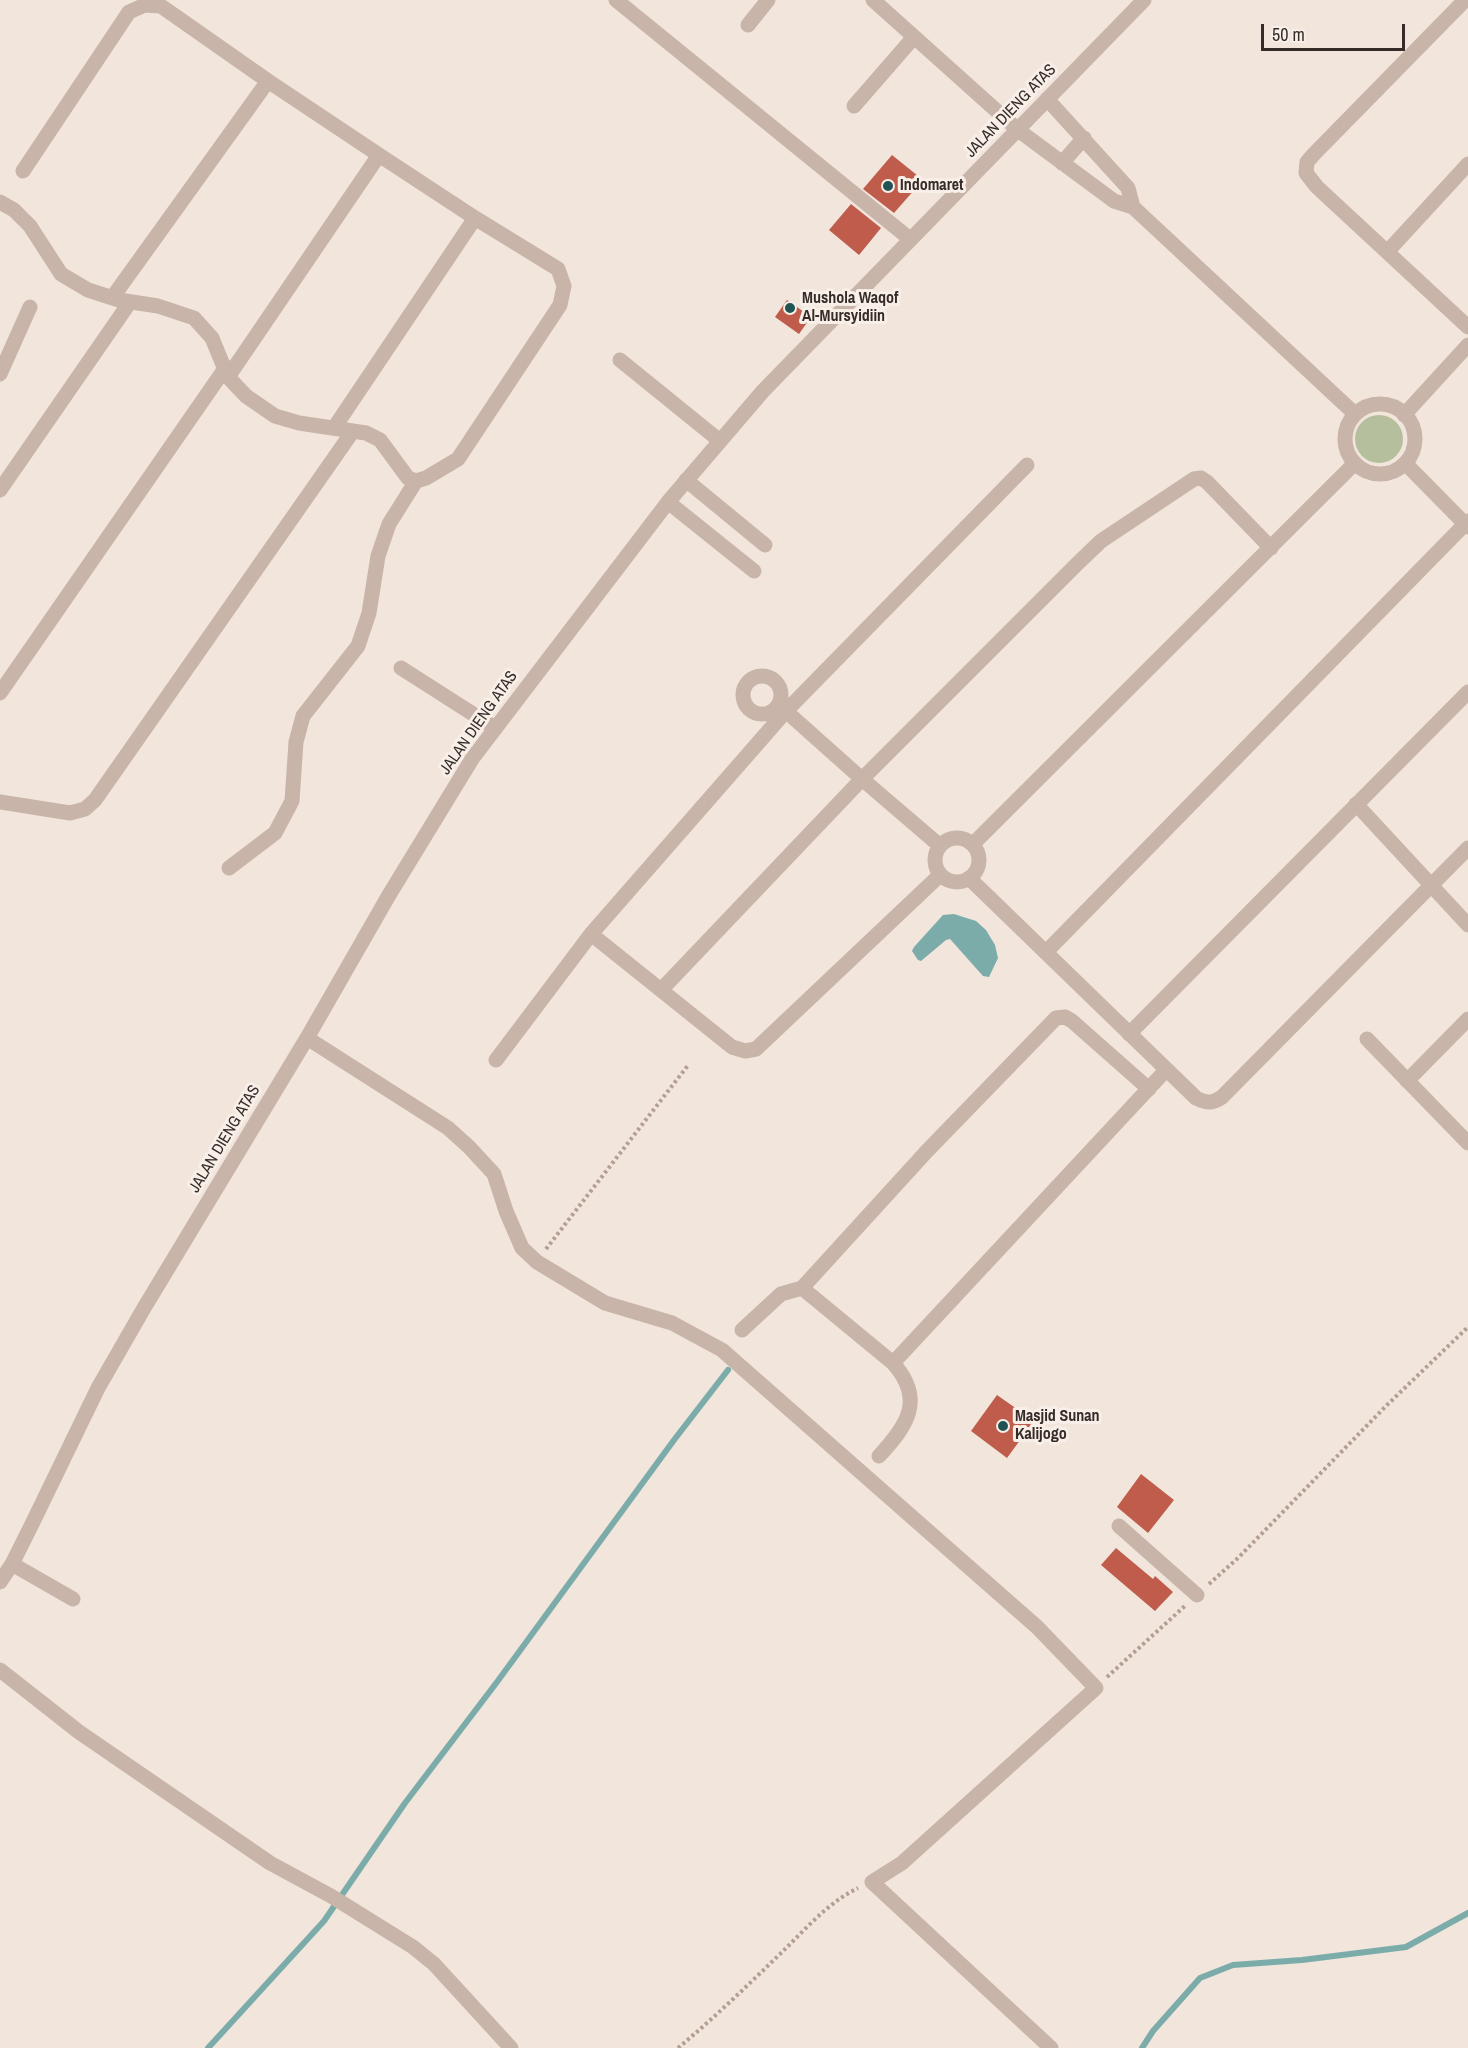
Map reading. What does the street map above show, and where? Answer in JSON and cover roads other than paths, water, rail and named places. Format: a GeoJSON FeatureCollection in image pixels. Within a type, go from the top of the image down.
{"type":"FeatureCollection","features":[{"type":"Feature","properties":{"kind":"street"},"geometry":{"type":"LineString","coordinates":[[616,0],[910,239]]}},
{"type":"Feature","properties":{"kind":"street"},"geometry":{"type":"LineString","coordinates":[[748,25],[768,0]]}},
{"type":"Feature","properties":{"kind":"street"},"geometry":{"type":"LineString","coordinates":[[873,0],[1018,130],[1114,201],[1133,207],[1355,414]]}},
{"type":"Feature","properties":{"kind":"street","name":"JALAN DIENG ATAS"},"geometry":{"type":"LineString","coordinates":[[0,1582],[12,1564],[98,1388],[472,759],[668,502],[763,392],[1144,0]]}},
{"type":"Feature","properties":{"kind":"street"},"geometry":{"type":"LineString","coordinates":[[1465,0],[1307,162],[1305,173],[1468,327]]}},
{"type":"Feature","properties":{"kind":"street"},"geometry":{"type":"LineString","coordinates":[[0,202],[14,210],[30,226],[61,274],[88,290],[112,298],[158,306],[194,318],[212,338],[227,372],[246,396],[275,416],[299,423],[366,433],[380,440],[408,478],[416,481],[426,478],[458,459],[560,305],[564,286],[558,269],[379,155],[161,6],[145,5],[129,12],[23,171]]}},
{"type":"Feature","properties":{"kind":"street"},"geometry":{"type":"LineString","coordinates":[[855,106],[914,37]]}},
{"type":"Feature","properties":{"kind":"street"},"geometry":{"type":"LineString","coordinates":[[112,298],[268,81]]}},
{"type":"Feature","properties":{"kind":"street"},"geometry":{"type":"LineString","coordinates":[[1047,99],[1128,188],[1133,207]]}},
{"type":"Feature","properties":{"kind":"street"},"geometry":{"type":"LineString","coordinates":[[1062,163],[1084,138]]}},
{"type":"Feature","properties":{"kind":"street"},"geometry":{"type":"LineString","coordinates":[[0,693],[379,155]]}},
{"type":"Feature","properties":{"kind":"street"},"geometry":{"type":"LineString","coordinates":[[1388,252],[1468,164]]}},
{"type":"Feature","properties":{"kind":"street"},"geometry":{"type":"LineString","coordinates":[[334,428],[476,218]]}},
{"type":"Feature","properties":{"kind":"street"},"geometry":{"type":"LineString","coordinates":[[0,490],[130,302]]}},
{"type":"Feature","properties":{"kind":"street"},"geometry":{"type":"LineString","coordinates":[[0,374],[30,307]]}},
{"type":"Feature","properties":{"kind":"street"},"geometry":{"type":"LineString","coordinates":[[1404,415],[1468,345]]}},
{"type":"Feature","properties":{"kind":"street"},"geometry":{"type":"LineString","coordinates":[[620,360],[720,441]]}},
{"type":"Feature","properties":{"kind":"street"},"geometry":{"type":"LineString","coordinates":[[1380,404],[1389,405],[1404,415],[1410,422],[1414,438],[1413,447],[1405,463],[1384,474],[1368,472],[1355,463],[1346,448],[1345,438],[1350,421],[1355,414],[1380,404]]}},
{"type":"Feature","properties":{"kind":"street"},"geometry":{"type":"LineString","coordinates":[[0,802],[70,813],[85,809],[95,800],[353,431]]}},
{"type":"Feature","properties":{"kind":"street"},"geometry":{"type":"LineString","coordinates":[[973,844],[1355,463]]}},
{"type":"Feature","properties":{"kind":"street"},"geometry":{"type":"LineString","coordinates":[[1046,952],[1467,524],[1405,463]]}},
{"type":"Feature","properties":{"kind":"street"},"geometry":{"type":"LineString","coordinates":[[496,1060],[591,934],[782,708],[1027,465]]}},
{"type":"Feature","properties":{"kind":"street"},"geometry":{"type":"LineString","coordinates":[[662,990],[862,779],[1101,541],[1194,479],[1201,478],[1271,548]]}},
{"type":"Feature","properties":{"kind":"street"},"geometry":{"type":"LineString","coordinates":[[686,480],[765,545]]}},
{"type":"Feature","properties":{"kind":"street"},"geometry":{"type":"LineString","coordinates":[[229,868],[275,832],[292,801],[296,742],[303,716],[358,646],[369,613],[378,556],[389,524],[416,481]]}},
{"type":"Feature","properties":{"kind":"street"},"geometry":{"type":"LineString","coordinates":[[668,502],[754,571]]}},
{"type":"Feature","properties":{"kind":"street"},"geometry":{"type":"LineString","coordinates":[[401,668],[495,728]]}},
{"type":"Feature","properties":{"kind":"street"},"geometry":{"type":"LineString","coordinates":[[1129,1034],[1468,692]]}},
{"type":"Feature","properties":{"kind":"street"},"geometry":{"type":"LineString","coordinates":[[782,708],[939,845]]}},
{"type":"Feature","properties":{"kind":"street"},"geometry":{"type":"LineString","coordinates":[[1356,804],[1468,924]]}},
{"type":"Feature","properties":{"kind":"street"},"geometry":{"type":"LineString","coordinates":[[959,837],[973,844],[977,850],[978,866],[969,878],[957,882],[940,875],[934,863],[939,845],[945,840],[959,837]]}},
{"type":"Feature","properties":{"kind":"street"},"geometry":{"type":"LineString","coordinates":[[969,878],[1196,1098],[1205,1102],[1214,1102],[1222,1097],[1468,848]]}},
{"type":"Feature","properties":{"kind":"street"},"geometry":{"type":"LineString","coordinates":[[591,934],[732,1047],[745,1051],[756,1049],[940,875]]}},
{"type":"Feature","properties":{"kind":"street"},"geometry":{"type":"LineString","coordinates":[[741,1330],[781,1294],[802,1287],[927,1151],[1056,1018],[1065,1017],[1072,1021],[1149,1089]]}},
{"type":"Feature","properties":{"kind":"street"},"geometry":{"type":"LineString","coordinates":[[1407,1081],[1468,1019]]}},
{"type":"Feature","properties":{"kind":"street"},"geometry":{"type":"LineString","coordinates":[[307,1038],[448,1128],[469,1147],[494,1174],[506,1211],[522,1248],[537,1262],[605,1303],[672,1323],[722,1350],[1037,1626],[1096,1688],[902,1863],[872,1882],[1051,2048]]}},
{"type":"Feature","properties":{"kind":"street"},"geometry":{"type":"LineString","coordinates":[[1367,1039],[1468,1143]]}},
{"type":"Feature","properties":{"kind":"street"},"geometry":{"type":"LineString","coordinates":[[893,1363],[1166,1070]]}},
{"type":"Feature","properties":{"kind":"street"},"geometry":{"type":"LineString","coordinates":[[802,1287],[902,1373],[911,1393],[910,1410],[905,1424],[879,1456]]}},
{"type":"Feature","properties":{"kind":"street"},"geometry":{"type":"LineString","coordinates":[[1119,1526],[1197,1595]]}},
{"type":"Feature","properties":{"kind":"street"},"geometry":{"type":"LineString","coordinates":[[12,1564],[73,1599]]}},
{"type":"Feature","properties":{"kind":"street"},"geometry":{"type":"LineString","coordinates":[[0,1670],[79,1732],[270,1863],[337,1899],[413,1947],[434,1964],[511,2048]]}},
{"type":"Feature","properties":{"kind":"water"},"geometry":{"type":"Polygon","coordinates":[[[954,914],[976,921],[986,930],[995,945],[998,958],[989,977],[983,976],[950,939],[921,961],[912,951],[943,915],[954,914]]]}},
{"type":"Feature","properties":{"kind":"waterway"},"geometry":{"type":"LineString","coordinates":[[208,2048],[324,1921],[405,1803],[728,1370]]}},
{"type":"Feature","properties":{"kind":"waterway"},"geometry":{"type":"LineString","coordinates":[[1142,2048],[1153,2031],[1200,1978],[1233,1965],[1302,1960],[1406,1947],[1468,1913]]}},
{"type":"Feature","properties":{"kind":"place","name":"Indomaret"},"geometry":{"type":"Point","coordinates":[888,186]}},
{"type":"Feature","properties":{"kind":"place","name":"Mushola Waqof Al-Mursyidiin"},"geometry":{"type":"Point","coordinates":[790,308]}},
{"type":"Feature","properties":{"kind":"place","name":"Masjid Sunan Kalijogo"},"geometry":{"type":"Point","coordinates":[1003,1426]}}]}
